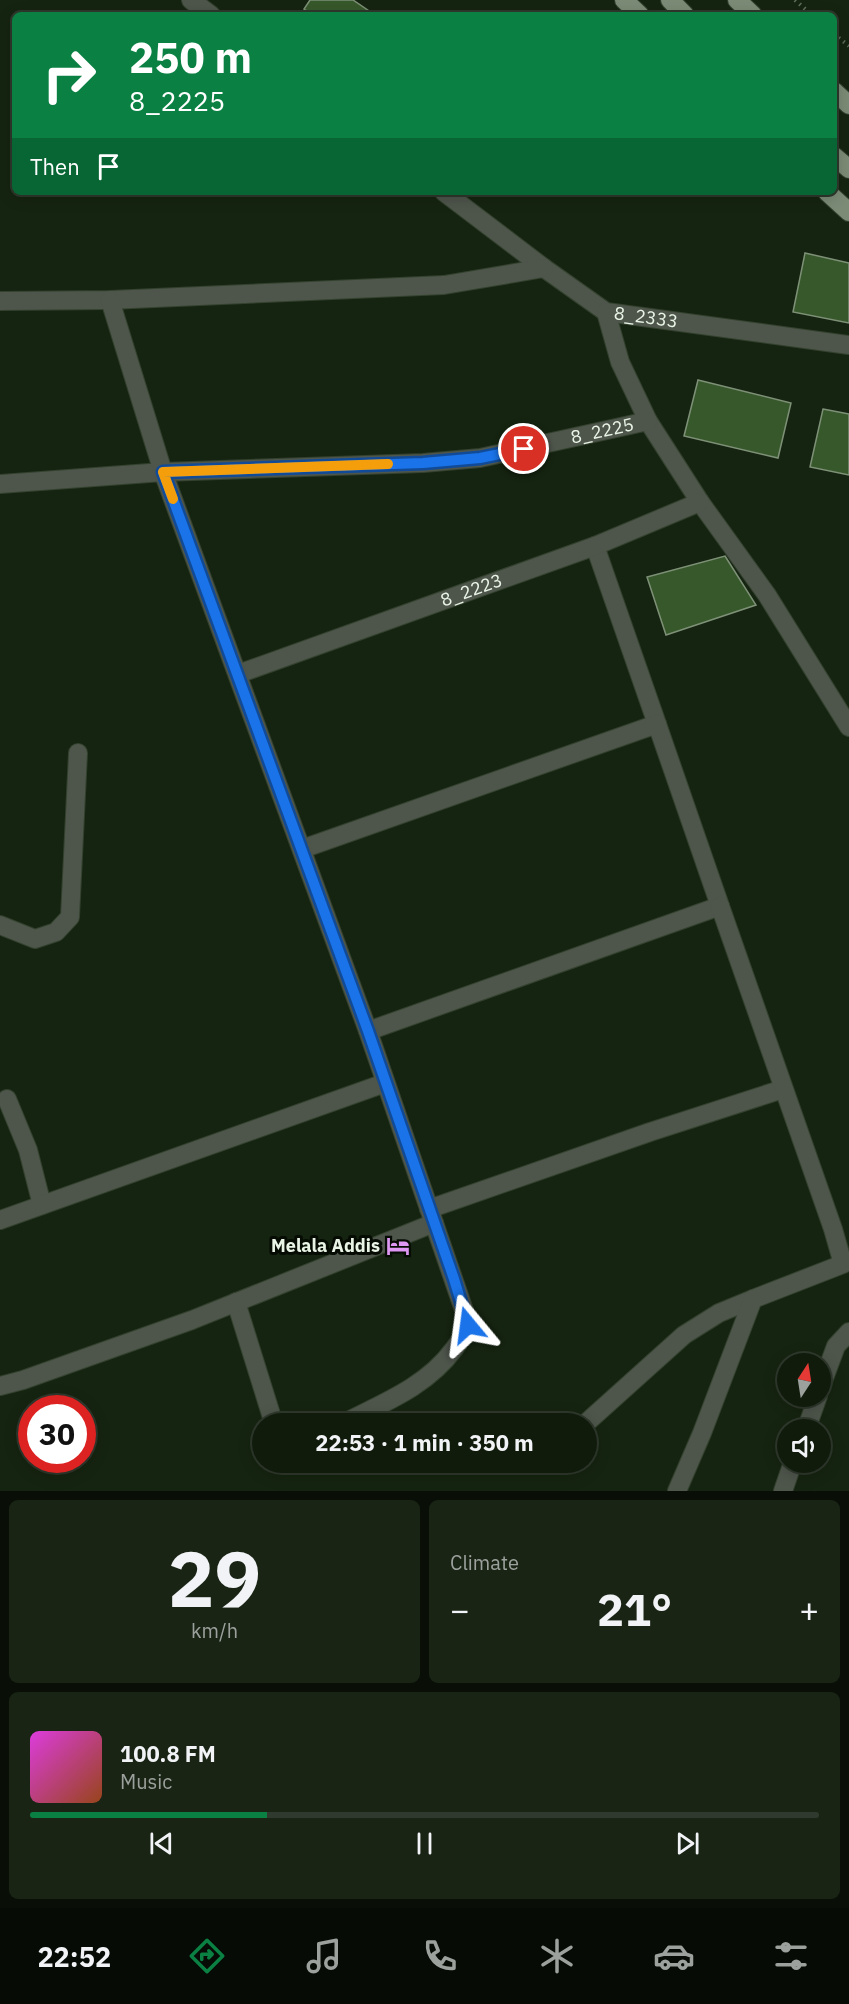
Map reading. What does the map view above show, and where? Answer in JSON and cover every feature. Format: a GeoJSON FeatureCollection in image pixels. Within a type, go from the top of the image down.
{"type":"FeatureCollection","features":[{"type":"Feature","properties":{"kind":"main road"},"geometry":{"type":"LineString","coordinates":[[624,0],[637,12]]}},
{"type":"Feature","properties":{"kind":"main road"},"geometry":{"type":"LineString","coordinates":[[670,0],[682,12]]}},
{"type":"Feature","properties":{"kind":"main road"},"geometry":{"type":"LineString","coordinates":[[737,0],[750,12]]}},
{"type":"Feature","properties":{"kind":"main road"},"geometry":{"type":"LineString","coordinates":[[837,94],[849,105]]}},
{"type":"Feature","properties":{"kind":"main road"},"geometry":{"type":"LineString","coordinates":[[837,159],[849,169]]}},
{"type":"Feature","properties":{"kind":"main road"},"geometry":{"type":"LineString","coordinates":[[830,195],[849,212]]}},
{"type":"Feature","properties":{"kind":"street"},"geometry":{"type":"LineString","coordinates":[[191,0],[207,12]]}},
{"type":"Feature","properties":{"kind":"street","name":"8_2333"},"geometry":{"type":"LineString","coordinates":[[448,195],[606,312],[849,345]]}},
{"type":"Feature","properties":{"kind":"street"},"geometry":{"type":"LineString","coordinates":[[0,301],[110,300],[444,285],[544,268]]}},
{"type":"Feature","properties":{"kind":"street"},"geometry":{"type":"LineString","coordinates":[[110,300],[163,472],[368,1031],[466,1316],[468,1325],[465,1334],[447,1358],[426,1379],[364,1413]]}},
{"type":"Feature","properties":{"kind":"street"},"geometry":{"type":"LineString","coordinates":[[606,312],[620,362],[648,421],[700,502],[767,595],[849,727]]}},
{"type":"Feature","properties":{"kind":"street","name":"8_2225"},"geometry":{"type":"LineString","coordinates":[[0,484],[163,472],[423,463],[480,458],[648,421]]}},
{"type":"Feature","properties":{"kind":"street","name":"8_2223"},"geometry":{"type":"LineString","coordinates":[[238,674],[595,546],[700,502]]}},
{"type":"Feature","properties":{"kind":"street"},"geometry":{"type":"LineString","coordinates":[[595,546],[846,1272],[753,1299],[719,1313],[684,1335],[597,1413]]}},
{"type":"Feature","properties":{"kind":"street"},"geometry":{"type":"LineString","coordinates":[[302,849],[657,724]]}},
{"type":"Feature","properties":{"kind":"street"},"geometry":{"type":"LineString","coordinates":[[0,925],[35,939],[56,932],[70,917],[78,753]]}},
{"type":"Feature","properties":{"kind":"street"},"geometry":{"type":"LineString","coordinates":[[368,1031],[720,906]]}},
{"type":"Feature","properties":{"kind":"street"},"geometry":{"type":"LineString","coordinates":[[0,1220],[385,1083]]}},
{"type":"Feature","properties":{"kind":"street"},"geometry":{"type":"LineString","coordinates":[[0,1386],[23,1380],[192,1320],[432,1216],[650,1132],[783,1089]]}},
{"type":"Feature","properties":{"kind":"street"},"geometry":{"type":"LineString","coordinates":[[7,1099],[28,1150],[38,1181],[42,1205]]}},
{"type":"Feature","properties":{"kind":"street"},"geometry":{"type":"LineString","coordinates":[[677,1491],[702,1433],[753,1299]]}},
{"type":"Feature","properties":{"kind":"street"},"geometry":{"type":"LineString","coordinates":[[236,1302],[271,1413]]}},
{"type":"Feature","properties":{"kind":"street"},"geometry":{"type":"LineString","coordinates":[[831,1359],[836,1346],[849,1332]]}},
{"type":"Feature","properties":{"kind":"street"},"geometry":{"type":"LineString","coordinates":[[783,1491],[789,1473]]}},
{"type":"Feature","properties":{"kind":"path"},"geometry":{"type":"LineString","coordinates":[[795,0],[809,12]]}},
{"type":"Feature","properties":{"kind":"path"},"geometry":{"type":"LineString","coordinates":[[837,36],[849,46]]}},
{"type":"Feature","properties":{"kind":"building"},"geometry":{"type":"Polygon","coordinates":[[[310,0],[353,0],[371,12],[308,12],[304,9],[310,0]]]}},
{"type":"Feature","properties":{"kind":"building"},"geometry":{"type":"Polygon","coordinates":[[[805,253],[849,263],[849,323],[793,312],[805,253]]]}},
{"type":"Feature","properties":{"kind":"building"},"geometry":{"type":"Polygon","coordinates":[[[698,380],[791,403],[778,458],[684,436],[698,380]]]}},
{"type":"Feature","properties":{"kind":"building"},"geometry":{"type":"Polygon","coordinates":[[[823,409],[849,414],[849,475],[810,467],[823,409]]]}},
{"type":"Feature","properties":{"kind":"building"},"geometry":{"type":"Polygon","coordinates":[[[725,556],[756,605],[666,635],[647,577],[725,556]]]}},
{"type":"Feature","properties":{"kind":"slow traffic"},"geometry":{"type":"LineString","coordinates":[[173,499],[163,472],[388,464]]}},
{"type":"Feature","properties":{"kind":"place","name":"Melala Addis"},"geometry":{"type":"Point","coordinates":[398,1246]}},
{"type":"Feature","properties":{"kind":"route"},"geometry":{"type":"LineString","coordinates":[[468,1325],[368,1031],[163,472],[423,463],[480,458],[524,449]]}}]}
